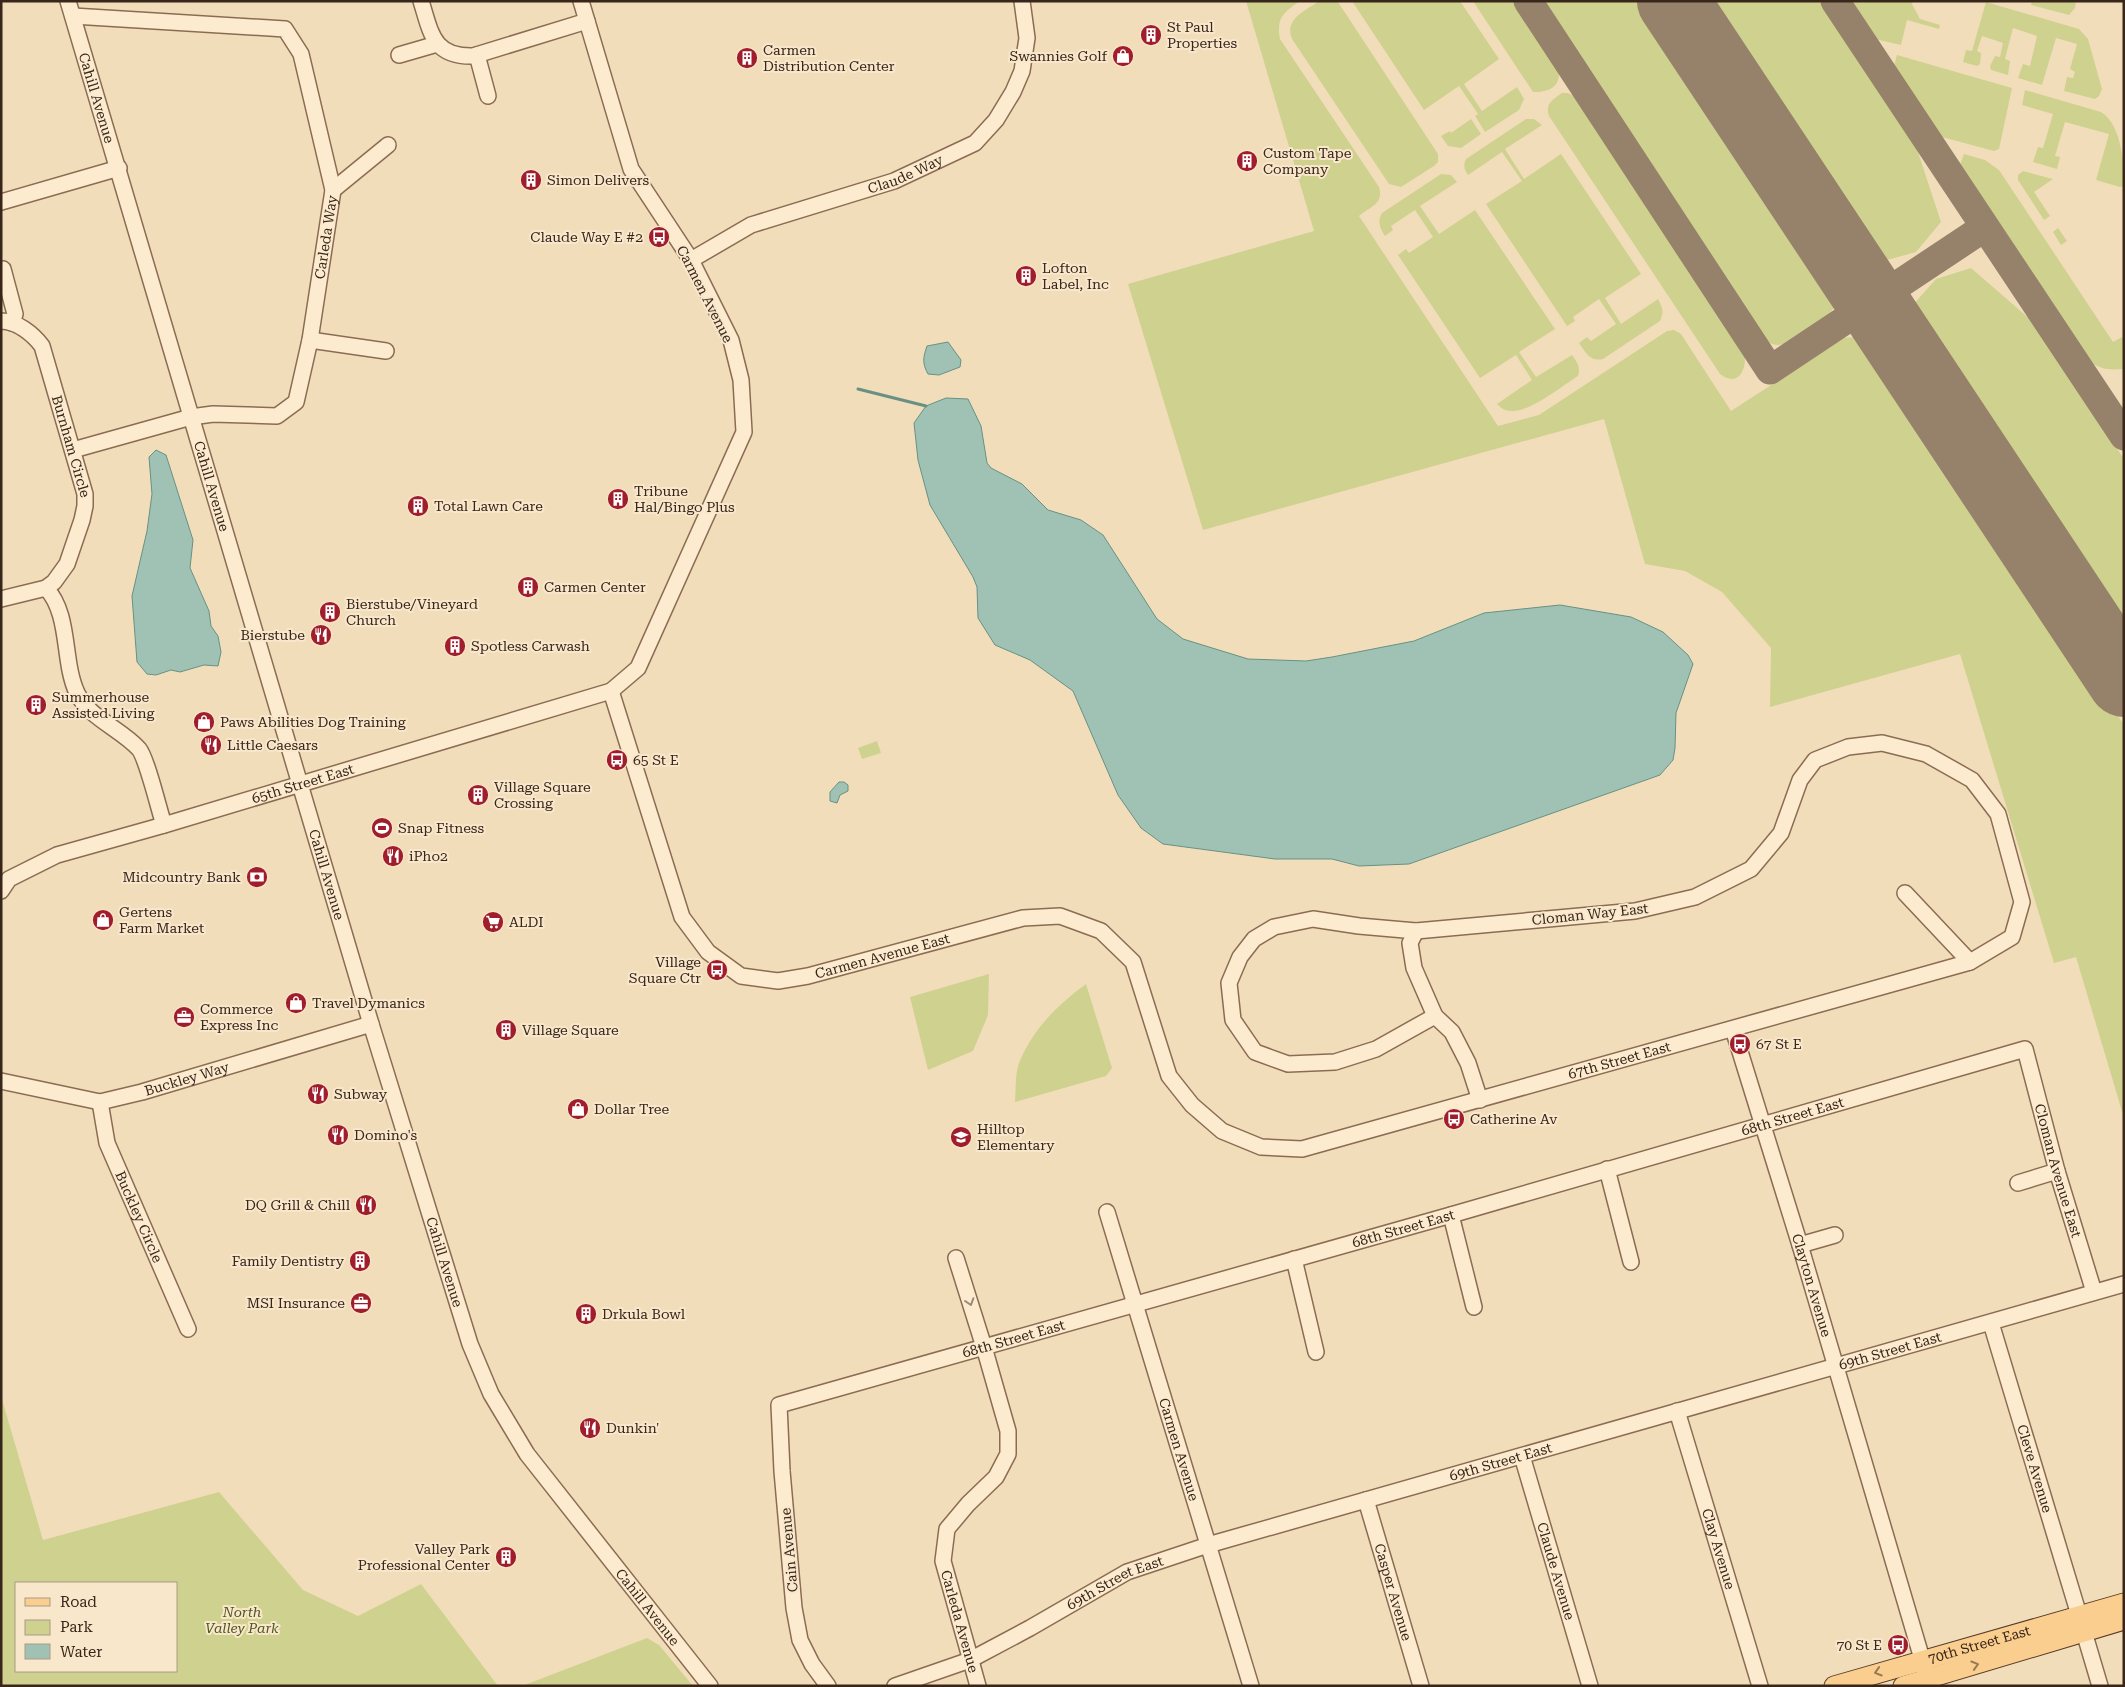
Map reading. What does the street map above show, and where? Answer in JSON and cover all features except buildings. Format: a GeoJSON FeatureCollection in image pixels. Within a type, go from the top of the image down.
{"type":"FeatureCollection","features":[{"type":"Feature","properties":{"kind":"main road","name":"70th Street East"},"geometry":{"type":"LineString","coordinates":[[1903,1686],[1929,1682],[2082,1624],[2124,1603]]}},
{"type":"Feature","properties":{"kind":"main road","name":"70th Street East"},"geometry":{"type":"LineString","coordinates":[[1834,1686],[1922,1659],[2082,1624],[2124,1620]]}},
{"type":"Feature","properties":{"kind":"street","name":"Cahill Avenue"},"geometry":{"type":"LineString","coordinates":[[68,1],[371,1024],[470,1344],[491,1394],[528,1454],[710,1686]]}},
{"type":"Feature","properties":{"kind":"street"},"geometry":{"type":"LineString","coordinates":[[421,1],[432,36],[440,49],[459,57],[477,55],[587,21]]}},
{"type":"Feature","properties":{"kind":"street","name":"Carmen Avenue"},"geometry":{"type":"LineString","coordinates":[[581,1],[631,169],[691,260],[731,340],[740,380],[744,432],[638,668],[611,691]]}},
{"type":"Feature","properties":{"kind":"street","name":"Claude Way"},"geometry":{"type":"LineString","coordinates":[[691,260],[751,225],[894,181],[975,142],[996,120],[1013,92],[1022,72],[1027,38],[1022,1]]}},
{"type":"Feature","properties":{"kind":"street","name":"Carleda Way"},"geometry":{"type":"LineString","coordinates":[[73,16],[285,29],[301,54],[333,190],[310,340],[296,402],[277,416],[213,414],[191,417],[73,450]]}},
{"type":"Feature","properties":{"kind":"street"},"geometry":{"type":"LineString","coordinates":[[399,55],[437,44]]}},
{"type":"Feature","properties":{"kind":"street"},"geometry":{"type":"LineString","coordinates":[[477,55],[488,96]]}},
{"type":"Feature","properties":{"kind":"street"},"geometry":{"type":"LineString","coordinates":[[333,190],[388,145]]}},
{"type":"Feature","properties":{"kind":"street"},"geometry":{"type":"LineString","coordinates":[[1,202],[119,168]]}},
{"type":"Feature","properties":{"kind":"street"},"geometry":{"type":"LineString","coordinates":[[3,270],[15,314],[7,322]]}},
{"type":"Feature","properties":{"kind":"street","name":"Burnham Circle"},"geometry":{"type":"LineString","coordinates":[[7,322],[36,337],[42,346],[85,494],[82,520],[67,564],[54,582],[46,588]]}},
{"type":"Feature","properties":{"kind":"street"},"geometry":{"type":"LineString","coordinates":[[310,340],[386,352]]}},
{"type":"Feature","properties":{"kind":"street"},"geometry":{"type":"LineString","coordinates":[[1,599],[46,588],[51,594],[58,608],[73,683],[78,696],[92,712],[117,729],[141,751],[164,825]]}},
{"type":"Feature","properties":{"kind":"street","name":"65th Street East"},"geometry":{"type":"LineString","coordinates":[[1,890],[9,879],[57,855],[164,825],[611,691]]}},
{"type":"Feature","properties":{"kind":"street","name":"Carmen Avenue East"},"geometry":{"type":"LineString","coordinates":[[611,691],[682,917],[708,952],[741,976],[778,981],[808,976],[1023,918],[1060,916],[1100,931],[1133,962],[1169,1076],[1192,1105],[1222,1130]]}},
{"type":"Feature","properties":{"kind":"street","name":"Cloman Way East"},"geometry":{"type":"LineString","coordinates":[[1435,1016],[1376,1049],[1335,1062],[1288,1064],[1255,1052],[1233,1020],[1229,983],[1240,958],[1254,939],[1274,927],[1313,919],[1359,926],[1416,930],[1636,911],[1696,898],[1752,869],[1780,833],[1800,780],[1815,760],[1848,747],[1882,743],[1926,754],[1972,780],[1998,814],[2022,902],[2012,936]]}},
{"type":"Feature","properties":{"kind":"street"},"geometry":{"type":"LineString","coordinates":[[1906,893],[1970,962]]}},
{"type":"Feature","properties":{"kind":"street"},"geometry":{"type":"LineString","coordinates":[[1416,930],[1410,944],[1414,968],[1435,1016],[1452,1032],[1468,1063],[1480,1100]]}},
{"type":"Feature","properties":{"kind":"street","name":"67th Street East"},"geometry":{"type":"LineString","coordinates":[[1222,1130],[1261,1147],[1302,1149],[1970,962],[2012,936]]}},
{"type":"Feature","properties":{"kind":"street","name":"Buckley Way"},"geometry":{"type":"LineString","coordinates":[[1,1081],[100,1102],[142,1092],[371,1024]]}},
{"type":"Feature","properties":{"kind":"street","name":"Clayton Avenue"},"geometry":{"type":"LineString","coordinates":[[1733,1029],[1800,1245],[1929,1682]]}},
{"type":"Feature","properties":{"kind":"street","name":"68th Street East"},"geometry":{"type":"LineString","coordinates":[[780,1405],[1451,1215],[2025,1049]]}},
{"type":"Feature","properties":{"kind":"street","name":"Cloman Avenue East"},"geometry":{"type":"LineString","coordinates":[[2025,1049],[2057,1171],[2094,1292]]}},
{"type":"Feature","properties":{"kind":"street","name":"Buckley Circle"},"geometry":{"type":"LineString","coordinates":[[100,1102],[107,1143],[188,1330]]}},
{"type":"Feature","properties":{"kind":"street"},"geometry":{"type":"LineString","coordinates":[[1607,1169],[1631,1262]]}},
{"type":"Feature","properties":{"kind":"street"},"geometry":{"type":"LineString","coordinates":[[2018,1183],[2057,1171]]}},
{"type":"Feature","properties":{"kind":"street","name":"Carmen Avenue"},"geometry":{"type":"LineString","coordinates":[[1107,1212],[1251,1686]]}},
{"type":"Feature","properties":{"kind":"street"},"geometry":{"type":"LineString","coordinates":[[1451,1215],[1474,1307]]}},
{"type":"Feature","properties":{"kind":"street"},"geometry":{"type":"LineString","coordinates":[[1800,1245],[1835,1235]]}},
{"type":"Feature","properties":{"kind":"street","name":"Carleda Avenue"},"geometry":{"type":"LineString","coordinates":[[956,1258],[1008,1431],[1008,1454],[996,1477],[968,1504],[947,1529],[943,1561],[978,1686]]}},
{"type":"Feature","properties":{"kind":"street"},"geometry":{"type":"LineString","coordinates":[[1294,1259],[1316,1352]]}},
{"type":"Feature","properties":{"kind":"street","name":"69th Street East"},"geometry":{"type":"LineString","coordinates":[[895,1686],[970,1660],[1127,1572],[1208,1545],[1834,1365],[1991,1323],[2124,1284]]}},
{"type":"Feature","properties":{"kind":"street","name":"Cleve Avenue"},"geometry":{"type":"LineString","coordinates":[[1991,1323],[2100,1686]]}},
{"type":"Feature","properties":{"kind":"street","name":"Cain Avenue"},"geometry":{"type":"LineString","coordinates":[[780,1405],[782,1471],[794,1608],[800,1640],[812,1664],[828,1686]]}},
{"type":"Feature","properties":{"kind":"street","name":"Clay Avenue"},"geometry":{"type":"LineString","coordinates":[[1677,1411],[1760,1686]]}},
{"type":"Feature","properties":{"kind":"street","name":"Claude Avenue"},"geometry":{"type":"LineString","coordinates":[[1522,1456],[1590,1686]]}},
{"type":"Feature","properties":{"kind":"street","name":"Casper Avenue"},"geometry":{"type":"LineString","coordinates":[[1366,1500],[1421,1686]]}},
{"type":"Feature","properties":{"kind":"green space"},"geometry":{"type":"Polygon","coordinates":[[[1246,1],[1300,1],[1282,17],[1279,26],[1280,39],[1379,187],[1380,197],[1378,201],[1359,216],[1498,426],[1539,415],[1667,331],[1674,330],[1681,334],[1731,411],[1844,338],[1853,337],[1861,339],[1875,349],[2124,725],[2124,1118],[2076,957],[2054,963],[1960,654],[1770,707],[1771,648],[1722,592],[1685,571],[1645,564],[1604,419],[1203,530],[1128,284],[1314,231],[1246,1]]]}},
{"type":"Feature","properties":{"kind":"green space"},"geometry":{"type":"Polygon","coordinates":[[[1319,1],[1338,2],[1438,154],[1438,162],[1434,166],[1401,187],[1389,184],[1292,39],[1290,32],[1293,21],[1302,12],[1319,1]]]}},
{"type":"Feature","properties":{"kind":"green space"},"geometry":{"type":"Polygon","coordinates":[[[1352,1],[1460,1],[1499,59],[1464,84],[1482,111],[1517,87],[1524,99],[1519,110],[1485,132],[1475,116],[1478,114],[1459,86],[1424,110],[1352,1]]]}},
{"type":"Feature","properties":{"kind":"green space"},"geometry":{"type":"Polygon","coordinates":[[[1473,1],[1513,1],[1559,71],[1559,77],[1552,88],[1533,92],[1473,1]]]}},
{"type":"Feature","properties":{"kind":"green space"},"geometry":{"type":"Polygon","coordinates":[[[1538,1],[1643,1],[1830,282],[1835,294],[1835,306],[1810,330],[1785,344],[1778,345],[1760,337],[1538,1]]]}},
{"type":"Feature","properties":{"kind":"green space"},"geometry":{"type":"Polygon","coordinates":[[[1704,1],[1820,1],[1916,146],[1941,222],[1916,252],[1880,262],[1876,261],[1704,1]]]}},
{"type":"Feature","properties":{"kind":"green space"},"geometry":{"type":"Polygon","coordinates":[[[1850,1],[1913,1],[1912,4],[1920,19],[1940,25],[1939,29],[1907,20],[1901,45],[1875,39],[1850,1]]]}},
{"type":"Feature","properties":{"kind":"green space"},"geometry":{"type":"Polygon","coordinates":[[[2032,1],[2076,1],[2075,8],[2069,15],[2031,5],[2032,1]]]}},
{"type":"Feature","properties":{"kind":"green space"},"geometry":{"type":"Polygon","coordinates":[[[1986,2],[2079,29],[2088,39],[2102,89],[2099,96],[2095,99],[2064,91],[2067,77],[2073,78],[2075,72],[2070,69],[2077,44],[2056,38],[2042,85],[2018,78],[2023,64],[2030,66],[2037,36],[2013,28],[2005,59],[2010,61],[2008,75],[1991,70],[1990,66],[1995,56],[2000,57],[2003,43],[1982,36],[1977,51],[1981,53],[1980,64],[1977,66],[1963,62],[1966,50],[1972,51],[1986,2]]]}},
{"type":"Feature","properties":{"kind":"green space"},"geometry":{"type":"Polygon","coordinates":[[[1897,55],[2012,88],[1999,149],[1994,151],[1942,137],[1894,66],[1897,55]]]}},
{"type":"Feature","properties":{"kind":"green space"},"geometry":{"type":"Polygon","coordinates":[[[2025,90],[2101,112],[2108,118],[2118,135],[2122,156],[2124,186],[2120,187],[2096,180],[2109,134],[2065,122],[2055,156],[2060,157],[2057,169],[2033,162],[2038,147],[2043,148],[2053,114],[2022,105],[2025,90]]]}},
{"type":"Feature","properties":{"kind":"green space"},"geometry":{"type":"Polygon","coordinates":[[[1562,93],[1568,93],[1576,97],[1742,346],[1745,360],[1742,372],[1738,377],[1733,379],[1727,378],[1720,374],[1549,116],[1549,105],[1552,100],[1562,93]]]}},
{"type":"Feature","properties":{"kind":"green space"},"geometry":{"type":"Polygon","coordinates":[[[1471,119],[1481,134],[1461,148],[1448,146],[1441,136],[1450,131],[1451,133],[1471,119]]]}},
{"type":"Feature","properties":{"kind":"green space"},"geometry":{"type":"Polygon","coordinates":[[[1526,119],[1534,119],[1542,125],[1505,149],[1524,179],[1561,154],[1641,274],[1605,298],[1621,324],[1658,299],[1662,308],[1660,321],[1603,359],[1592,358],[1579,343],[1587,337],[1591,341],[1616,324],[1599,299],[1573,317],[1575,321],[1567,326],[1486,204],[1522,181],[1502,152],[1468,175],[1465,169],[1464,163],[1466,159],[1526,119]]]}},
{"type":"Feature","properties":{"kind":"green space"},"geometry":{"type":"Polygon","coordinates":[[[1964,154],[1985,160],[1999,170],[2113,342],[2122,337],[2124,340],[2124,369],[2105,369],[2088,360],[1960,165],[1964,154]]]}},
{"type":"Feature","properties":{"kind":"green space"},"geometry":{"type":"Polygon","coordinates":[[[2023,171],[2053,179],[2034,192],[2050,216],[2044,220],[2018,180],[2018,175],[2023,171]]]}},
{"type":"Feature","properties":{"kind":"green space"},"geometry":{"type":"Polygon","coordinates":[[[1441,174],[1451,175],[1457,182],[1420,206],[1439,234],[1475,210],[1555,329],[1519,352],[1536,377],[1572,355],[1578,365],[1578,376],[1527,408],[1509,411],[1497,404],[1532,380],[1516,355],[1480,378],[1398,255],[1406,249],[1409,253],[1433,237],[1415,210],[1391,226],[1393,230],[1385,236],[1381,228],[1379,222],[1382,213],[1441,174]]]}},
{"type":"Feature","properties":{"kind":"green space"},"geometry":{"type":"Polygon","coordinates":[[[2058,228],[2067,241],[2061,245],[2053,232],[2058,228]]]}},
{"type":"Feature","properties":{"kind":"green space"},"geometry":{"type":"Polygon","coordinates":[[[1971,268],[2031,320],[2124,459],[2124,634],[1911,314],[1911,307],[1936,279],[1971,268]]]}},
{"type":"Feature","properties":{"kind":"green space"},"geometry":{"type":"Polygon","coordinates":[[[877,741],[881,753],[862,759],[858,748],[877,741]]]}},
{"type":"Feature","properties":{"kind":"green space"},"geometry":{"type":"Polygon","coordinates":[[[989,974],[988,1015],[973,1051],[928,1070],[910,997],[989,974]]]}},
{"type":"Feature","properties":{"kind":"green space"},"geometry":{"type":"Polygon","coordinates":[[[1086,984],[1112,1068],[1106,1076],[1015,1102],[1016,1077],[1019,1063],[1031,1039],[1055,1010],[1086,984]]]}},
{"type":"Feature","properties":{"kind":"green space","name":"North Valley Park"},"geometry":{"type":"Polygon","coordinates":[[[1,1396],[43,1540],[219,1492],[303,1590],[358,1616],[421,1584],[498,1686],[1,1686],[1,1396]]]}},
{"type":"Feature","properties":{"kind":"green space"},"geometry":{"type":"Polygon","coordinates":[[[647,1638],[659,1645],[693,1686],[522,1686],[647,1638]]]}},
{"type":"Feature","properties":{"kind":"water"},"geometry":{"type":"Polygon","coordinates":[[[948,342],[961,360],[960,367],[939,375],[928,374],[924,360],[927,346],[948,342]]]}},
{"type":"Feature","properties":{"kind":"water"},"geometry":{"type":"Polygon","coordinates":[[[946,398],[968,399],[981,426],[987,463],[991,468],[1022,484],[1048,510],[1081,520],[1103,535],[1157,619],[1183,639],[1248,659],[1306,661],[1414,641],[1484,613],[1560,605],[1631,617],[1663,632],[1688,655],[1693,664],[1676,713],[1673,760],[1660,775],[1409,864],[1359,866],[1332,859],[1275,859],[1163,844],[1141,828],[1118,795],[1073,691],[1030,660],[995,645],[978,618],[977,587],[973,577],[930,505],[918,460],[914,423],[926,406],[946,398]]]}},
{"type":"Feature","properties":{"kind":"water"},"geometry":{"type":"Polygon","coordinates":[[[156,450],[166,455],[193,540],[190,568],[209,611],[211,626],[218,636],[221,652],[218,666],[204,665],[180,672],[171,670],[156,675],[147,674],[137,662],[132,596],[147,531],[152,494],[149,457],[156,450]]]}},
{"type":"Feature","properties":{"kind":"water"},"geometry":{"type":"Polygon","coordinates":[[[839,782],[844,782],[848,785],[848,791],[840,795],[837,803],[830,801],[830,792],[839,782]]]}},
{"type":"Feature","properties":{"kind":"waterway"},"geometry":{"type":"LineString","coordinates":[[858,389],[926,406]]}},
{"type":"Feature","properties":{"kind":"taxiway"},"geometry":{"type":"LineString","coordinates":[[1528,1],[1770,370],[1985,227]]}},
{"type":"Feature","properties":{"kind":"taxiway"},"geometry":{"type":"LineString","coordinates":[[1835,1],[2124,436]]}},
{"type":"Feature","properties":{"kind":"runway"},"geometry":{"type":"LineString","coordinates":[[1673,1],[2124,681]]}},
{"type":"Feature","properties":{"kind":"place","name":"St Paul Properties"},"geometry":{"type":"Point","coordinates":[1151,35]}},
{"type":"Feature","properties":{"kind":"place","name":"Swannies Golf"},"geometry":{"type":"Point","coordinates":[1123,56]}},
{"type":"Feature","properties":{"kind":"place","name":"Carmen Distribution Center"},"geometry":{"type":"Point","coordinates":[747,58]}},
{"type":"Feature","properties":{"kind":"place","name":"Custom Tape Company"},"geometry":{"type":"Point","coordinates":[1247,161]}},
{"type":"Feature","properties":{"kind":"place","name":"Simon Delivers"},"geometry":{"type":"Point","coordinates":[531,180]}},
{"type":"Feature","properties":{"kind":"place","name":"Claude Way E #2"},"geometry":{"type":"Point","coordinates":[659,237]}},
{"type":"Feature","properties":{"kind":"place","name":"Lofton Label, Inc"},"geometry":{"type":"Point","coordinates":[1026,276]}},
{"type":"Feature","properties":{"kind":"place","name":"Tribune Hal/Bingo Plus"},"geometry":{"type":"Point","coordinates":[618,499]}},
{"type":"Feature","properties":{"kind":"place","name":"Total Lawn Care"},"geometry":{"type":"Point","coordinates":[418,506]}},
{"type":"Feature","properties":{"kind":"place","name":"Carmen Center"},"geometry":{"type":"Point","coordinates":[528,587]}},
{"type":"Feature","properties":{"kind":"place","name":"Bierstube/Vineyard Church"},"geometry":{"type":"Point","coordinates":[330,612]}},
{"type":"Feature","properties":{"kind":"place","name":"Bierstube"},"geometry":{"type":"Point","coordinates":[321,635]}},
{"type":"Feature","properties":{"kind":"place","name":"Spotless Carwash"},"geometry":{"type":"Point","coordinates":[455,646]}},
{"type":"Feature","properties":{"kind":"place","name":"Summerhouse Assisted Living"},"geometry":{"type":"Point","coordinates":[36,705]}},
{"type":"Feature","properties":{"kind":"place","name":"Paws Abilities Dog Training"},"geometry":{"type":"Point","coordinates":[204,722]}},
{"type":"Feature","properties":{"kind":"place","name":"Little Caesars"},"geometry":{"type":"Point","coordinates":[211,745]}},
{"type":"Feature","properties":{"kind":"place","name":"65 St E"},"geometry":{"type":"Point","coordinates":[617,760]}},
{"type":"Feature","properties":{"kind":"place","name":"Village Square Crossing"},"geometry":{"type":"Point","coordinates":[478,795]}},
{"type":"Feature","properties":{"kind":"place","name":"Snap Fitness"},"geometry":{"type":"Point","coordinates":[382,828]}},
{"type":"Feature","properties":{"kind":"place","name":"iPho2"},"geometry":{"type":"Point","coordinates":[393,856]}},
{"type":"Feature","properties":{"kind":"place","name":"Midcountry Bank"},"geometry":{"type":"Point","coordinates":[257,877]}},
{"type":"Feature","properties":{"kind":"place","name":"Gertens Farm Market"},"geometry":{"type":"Point","coordinates":[103,920]}},
{"type":"Feature","properties":{"kind":"place","name":"ALDI"},"geometry":{"type":"Point","coordinates":[493,922]}},
{"type":"Feature","properties":{"kind":"place","name":"Village Square Ctr"},"geometry":{"type":"Point","coordinates":[717,970]}},
{"type":"Feature","properties":{"kind":"place","name":"Travel Dymanics"},"geometry":{"type":"Point","coordinates":[296,1003]}},
{"type":"Feature","properties":{"kind":"place","name":"Commerce Express Inc"},"geometry":{"type":"Point","coordinates":[184,1017]}},
{"type":"Feature","properties":{"kind":"place","name":"Village Square"},"geometry":{"type":"Point","coordinates":[506,1030]}},
{"type":"Feature","properties":{"kind":"place","name":"67 St E"},"geometry":{"type":"Point","coordinates":[1740,1044]}},
{"type":"Feature","properties":{"kind":"place","name":"Subway"},"geometry":{"type":"Point","coordinates":[318,1094]}},
{"type":"Feature","properties":{"kind":"place","name":"Dollar Tree"},"geometry":{"type":"Point","coordinates":[578,1109]}},
{"type":"Feature","properties":{"kind":"place","name":"Catherine Av"},"geometry":{"type":"Point","coordinates":[1454,1119]}},
{"type":"Feature","properties":{"kind":"place","name":"Domino's"},"geometry":{"type":"Point","coordinates":[338,1135]}},
{"type":"Feature","properties":{"kind":"place","name":"Hilltop Elementary"},"geometry":{"type":"Point","coordinates":[961,1137]}},
{"type":"Feature","properties":{"kind":"place","name":"DQ Grill & Chill"},"geometry":{"type":"Point","coordinates":[366,1205]}},
{"type":"Feature","properties":{"kind":"place","name":"Family Dentistry"},"geometry":{"type":"Point","coordinates":[360,1261]}},
{"type":"Feature","properties":{"kind":"place","name":"MSI Insurance"},"geometry":{"type":"Point","coordinates":[361,1303]}},
{"type":"Feature","properties":{"kind":"place","name":"Drkula Bowl"},"geometry":{"type":"Point","coordinates":[586,1314]}},
{"type":"Feature","properties":{"kind":"place","name":"Dunkin'"},"geometry":{"type":"Point","coordinates":[590,1428]}},
{"type":"Feature","properties":{"kind":"place","name":"Valley Park Professional Center"},"geometry":{"type":"Point","coordinates":[506,1557]}},
{"type":"Feature","properties":{"kind":"place","name":"70 St E"},"geometry":{"type":"Point","coordinates":[1898,1645]}}]}
